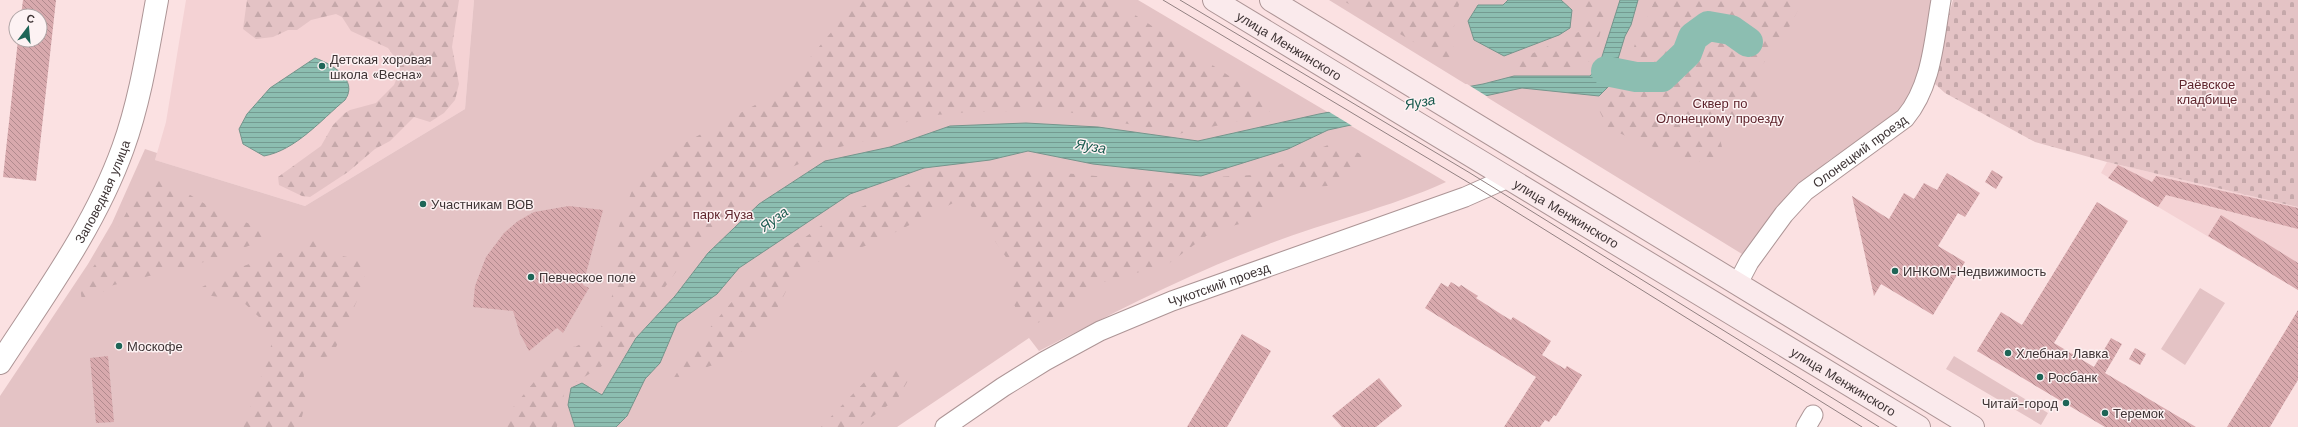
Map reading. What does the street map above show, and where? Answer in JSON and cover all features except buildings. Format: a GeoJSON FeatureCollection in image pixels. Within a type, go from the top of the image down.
{"type":"FeatureCollection","features":[{"type":"Feature","properties":{"kind":"main road","name":"улица Менжинского"},"geometry":{"type":"LineString","coordinates":[[1214,0],[1919,427]]}},
{"type":"Feature","properties":{"kind":"main road"},"geometry":{"type":"LineString","coordinates":[[1271,0],[1326,32],[1973,427]]}},
{"type":"Feature","properties":{"kind":"street","name":"Заповедная улица"},"geometry":{"type":"LineString","coordinates":[[0,363],[85,231],[105,191],[128,130],[148,49],[157,0]]}},
{"type":"Feature","properties":{"kind":"street","name":"Олонецкий проезд"},"geometry":{"type":"LineString","coordinates":[[1738,283],[1749,262],[1784,214],[1805,191],[1905,118],[1915,106],[1923,92],[1927,76],[1941,0]]}},
{"type":"Feature","properties":{"kind":"street","name":"Чукотский проезд"},"geometry":{"type":"LineString","coordinates":[[946,427],[1039,364],[1100,331],[1172,300],[1451,202],[1508,178]]}},
{"type":"Feature","properties":{"kind":"shaded area","name":"Детская хоровая школа «Весна»"},"geometry":{"type":"Polygon","coordinates":[[[186,0],[474,0],[465,109],[305,206],[155,160],[166,122],[186,0]]]}},
{"type":"Feature","properties":{"kind":"shaded area"},"geometry":{"type":"Polygon","coordinates":[[[2107,162],[2298,207],[2298,290],[2101,173],[2107,162]]]}},
{"type":"Feature","properties":{"kind":"green space"},"geometry":{"type":"Polygon","coordinates":[[[247,0],[459,0],[452,47],[459,84],[455,100],[444,113],[430,122],[414,117],[390,141],[375,149],[348,172],[310,197],[302,196],[279,185],[278,177],[321,146],[333,125],[345,113],[350,110],[376,103],[394,85],[400,70],[398,62],[388,48],[351,31],[342,17],[336,14],[311,20],[297,30],[288,30],[273,37],[256,39],[243,29],[247,0]]]}},
{"type":"Feature","properties":{"kind":"green space","name":"парк Яуза"},"geometry":{"type":"Polygon","coordinates":[[[474,0],[1138,0],[1446,182],[1381,207],[1291,236],[1210,268],[1152,294],[1039,351],[1029,338],[897,427],[0,427],[0,396],[88,264],[112,223],[145,149],[157,153],[155,160],[305,206],[465,109],[474,0]]]}},
{"type":"Feature","properties":{"kind":"green space"},"geometry":{"type":"Polygon","coordinates":[[[858,0],[1112,0],[1277,107],[1262,116],[1178,134],[1058,110],[969,112],[936,115],[903,123],[889,135],[840,147],[775,174],[760,185],[686,258],[636,327],[636,338],[610,361],[565,389],[557,427],[497,427],[566,343],[575,347],[599,334],[612,296],[617,232],[635,182],[662,155],[783,90],[858,0]]]}},
{"type":"Feature","properties":{"kind":"green space","name":"Сквер по Олонецкому проезду"},"geometry":{"type":"Polygon","coordinates":[[[1329,0],[1935,0],[1919,84],[1904,109],[1828,161],[1789,198],[1749,249],[1742,254],[1329,0]]]}},
{"type":"Feature","properties":{"kind":"green space"},"geometry":{"type":"Polygon","coordinates":[[[1342,0],[1460,0],[1453,31],[1454,62],[1446,61],[1342,0]]]}},
{"type":"Feature","properties":{"kind":"green space"},"geometry":{"type":"Polygon","coordinates":[[[1579,0],[1608,0],[1594,59],[1578,67],[1517,68],[1520,59],[1585,29],[1585,4],[1579,0]]]}},
{"type":"Feature","properties":{"kind":"green space"},"geometry":{"type":"Polygon","coordinates":[[[1655,0],[1795,0],[1798,10],[1781,43],[1760,67],[1759,105],[1717,126],[1725,160],[1708,164],[1644,144],[1608,128],[1597,106],[1611,96],[1622,83],[1635,44],[1655,0]]]}},
{"type":"Feature","properties":{"kind":"green space","name":"Раёвское кладбище"},"geometry":{"type":"Polygon","coordinates":[[[1953,0],[2298,0],[2298,207],[2107,162],[2035,142],[1945,93],[1935,84],[1943,35],[1953,0]]]}},
{"type":"Feature","properties":{"kind":"green space"},"geometry":{"type":"Polygon","coordinates":[[[1333,143],[1366,156],[1357,171],[1327,186],[1289,188],[1251,221],[1213,231],[1168,264],[1104,282],[1063,313],[1032,325],[1019,315],[1011,298],[1012,266],[965,197],[874,243],[808,265],[795,274],[771,320],[736,357],[673,379],[692,349],[757,272],[829,220],[893,194],[921,177],[938,171],[1043,171],[1180,184],[1197,178],[1253,175],[1333,143]]]}},
{"type":"Feature","properties":{"kind":"green space"},"geometry":{"type":"Polygon","coordinates":[[[152,178],[182,190],[220,213],[267,230],[271,238],[204,262],[110,286],[90,303],[82,302],[80,286],[109,244],[144,181],[152,178]]]}},
{"type":"Feature","properties":{"kind":"green space"},"geometry":{"type":"Polygon","coordinates":[[[316,240],[342,256],[358,259],[364,265],[365,283],[332,356],[307,359],[303,366],[306,400],[300,425],[298,427],[243,427],[273,339],[260,318],[241,300],[205,295],[202,287],[241,267],[316,240]]]}},
{"type":"Feature","properties":{"kind":"green space"},"geometry":{"type":"Polygon","coordinates":[[[2200,288],[2225,303],[2185,365],[2161,349],[2200,288]]]}},
{"type":"Feature","properties":{"kind":"green space"},"geometry":{"type":"Polygon","coordinates":[[[1954,356],[2048,413],[2041,425],[1946,369],[1954,356]]]}},
{"type":"Feature","properties":{"kind":"green space"},"geometry":{"type":"Polygon","coordinates":[[[894,368],[910,377],[898,398],[858,427],[821,427],[877,369],[894,368]]]}},
{"type":"Feature","properties":{"kind":"water"},"geometry":{"type":"Polygon","coordinates":[[[1508,0],[1561,0],[1572,10],[1570,28],[1559,35],[1504,56],[1474,40],[1468,21],[1478,5],[1503,5],[1508,0]]]}},
{"type":"Feature","properties":{"kind":"water","name":"Яуза"},"geometry":{"type":"Polygon","coordinates":[[[1620,0],[1638,0],[1610,85],[1599,96],[1522,88],[1328,130],[1288,149],[1201,176],[1093,164],[1028,151],[990,160],[924,168],[850,194],[739,268],[717,294],[677,323],[660,363],[645,379],[627,416],[616,427],[575,427],[568,405],[571,388],[582,383],[602,395],[636,338],[675,296],[708,253],[759,204],[825,161],[890,147],[950,126],[1026,123],[1098,127],[1198,141],[1319,114],[1483,84],[1514,76],[1590,76],[1599,66],[1620,0]]]}},
{"type":"Feature","properties":{"kind":"water"},"geometry":{"type":"Polygon","coordinates":[[[315,58],[329,64],[342,74],[349,86],[345,100],[308,133],[287,148],[276,153],[264,156],[243,144],[239,129],[247,114],[270,88],[315,58]]]}},
{"type":"Feature","properties":{"kind":"pier"},"geometry":{"type":"Polygon","coordinates":[[[1467,84],[1488,97],[1354,127],[1326,110],[1467,84]]]}},
{"type":"Feature","properties":{"kind":"waterway"},"geometry":{"type":"LineString","coordinates":[[1606,71],[1636,77],[1662,77],[1687,53],[1693,37],[1708,26],[1731,30],[1748,42]]}},
{"type":"Feature","properties":{"kind":"tram line"},"geometry":{"type":"LineString","coordinates":[[1163,0],[1481,190],[1862,427]]}},
{"type":"Feature","properties":{"kind":"tram line"},"geometry":{"type":"LineString","coordinates":[[1180,0],[1470,173],[1879,427]]}},
{"type":"Feature","properties":{"kind":"place","name":"Детская хоровая школа «Весна»"},"geometry":{"type":"Point","coordinates":[322,66]}},
{"type":"Feature","properties":{"kind":"place","name":"Участникам ВОВ"},"geometry":{"type":"Point","coordinates":[423,204]}},
{"type":"Feature","properties":{"kind":"place","name":"ИНКОМ-Недвижимость"},"geometry":{"type":"Point","coordinates":[1895,271]}},
{"type":"Feature","properties":{"kind":"place","name":"Певческое поле"},"geometry":{"type":"Point","coordinates":[531,277]}},
{"type":"Feature","properties":{"kind":"place","name":"Москофе"},"geometry":{"type":"Point","coordinates":[119,346]}},
{"type":"Feature","properties":{"kind":"place","name":"Хлебная Лавка"},"geometry":{"type":"Point","coordinates":[2008,353]}},
{"type":"Feature","properties":{"kind":"place","name":"Росбанк"},"geometry":{"type":"Point","coordinates":[2040,377]}},
{"type":"Feature","properties":{"kind":"place","name":"Читай-город"},"geometry":{"type":"Point","coordinates":[2066,403]}},
{"type":"Feature","properties":{"kind":"place","name":"Теремок"},"geometry":{"type":"Point","coordinates":[2105,413]}}]}
